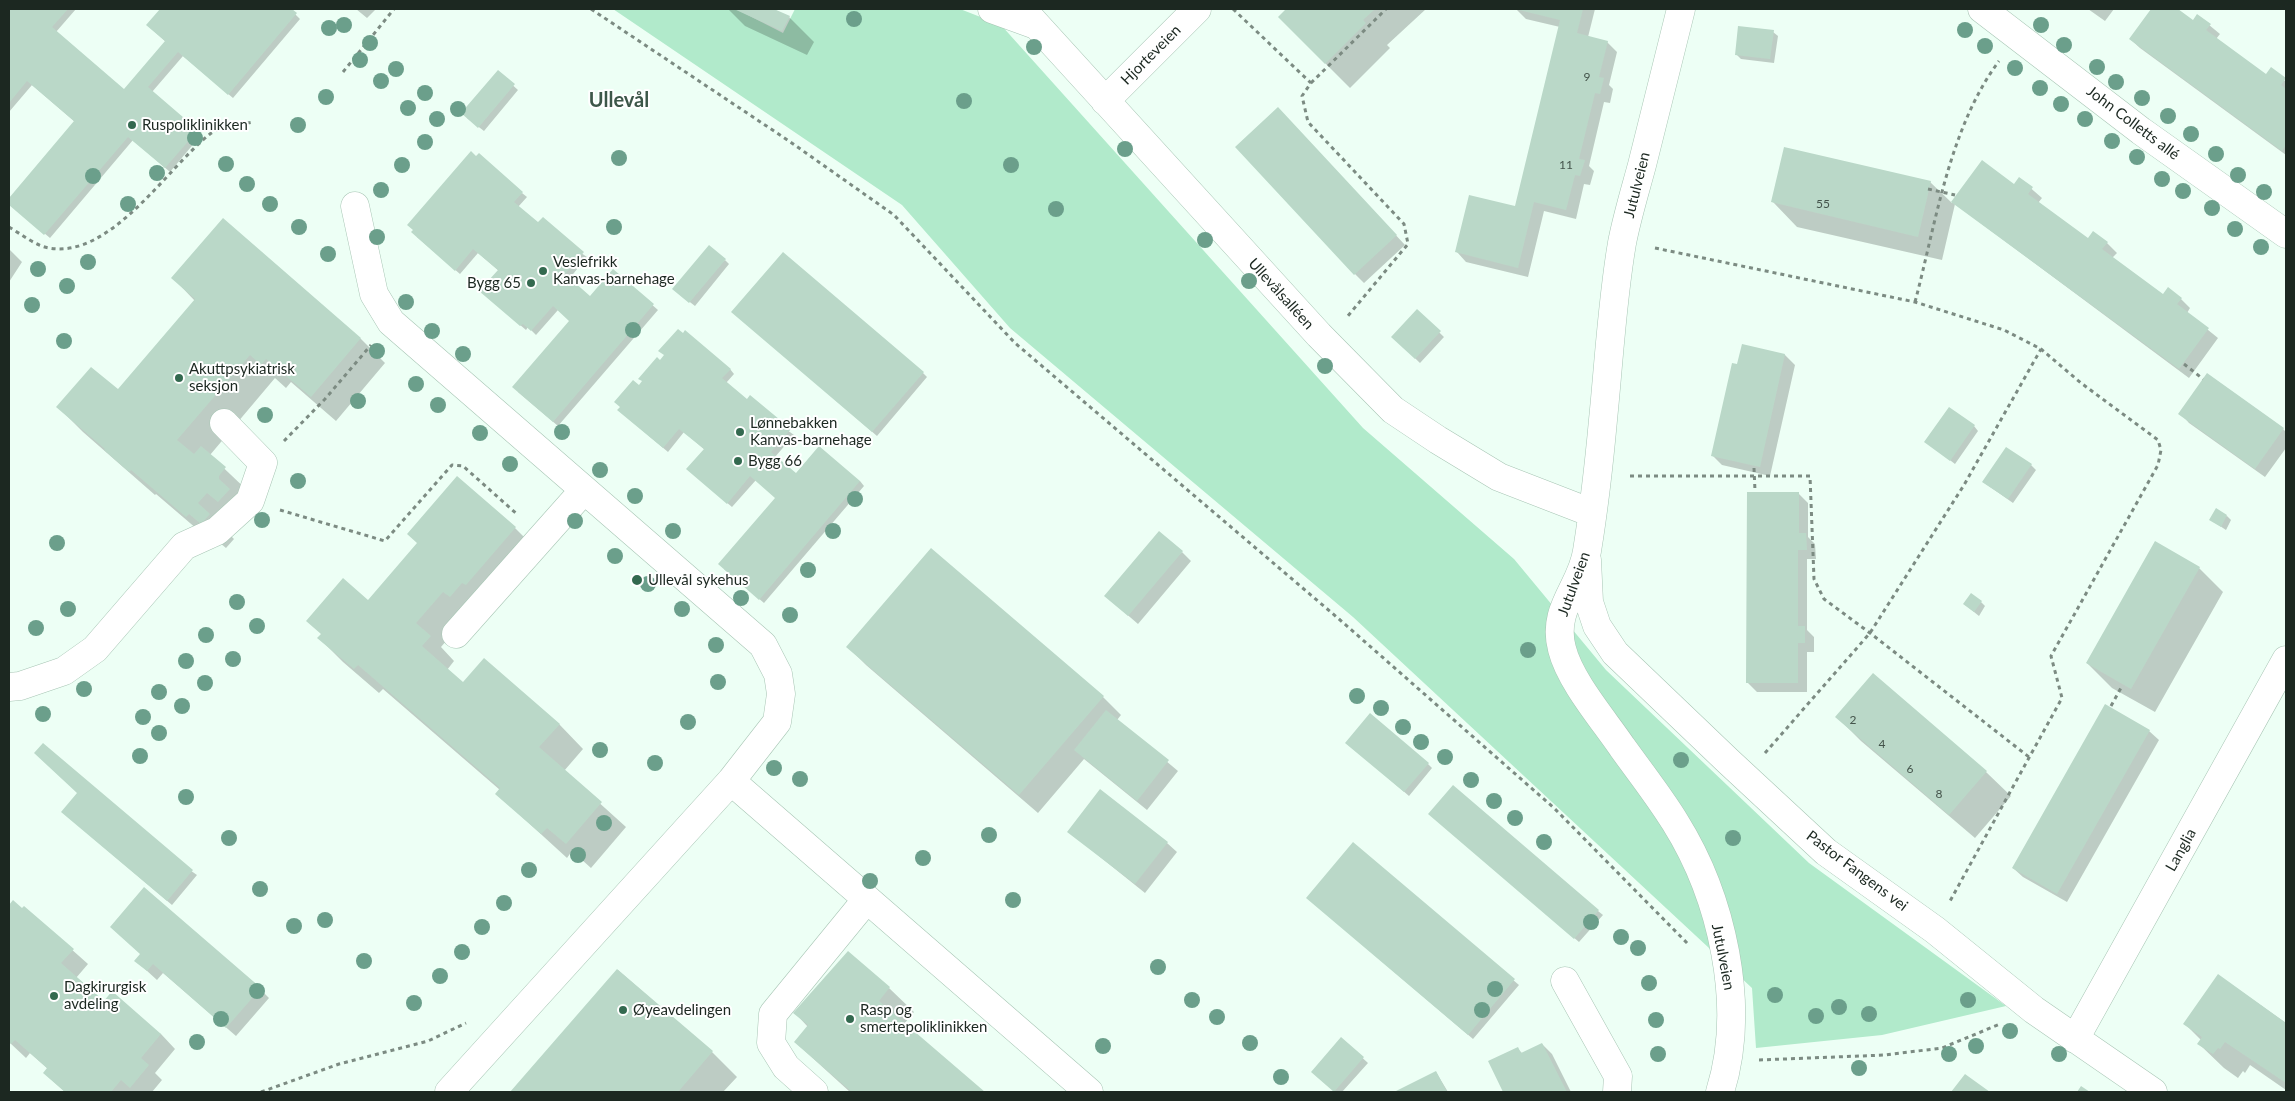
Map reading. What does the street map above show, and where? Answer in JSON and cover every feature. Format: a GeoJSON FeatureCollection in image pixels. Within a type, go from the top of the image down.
{"type":"FeatureCollection","features":[{"type":"Feature","properties":{"kind":"street"},"geometry":{"type":"LineString","coordinates":[[992,9],[1029,17]]}},
{"type":"Feature","properties":{"kind":"street","name":"Hjorteveien"},"geometry":{"type":"LineString","coordinates":[[1105,101],[1197,9]]}},
{"type":"Feature","properties":{"kind":"street","name":"Jutulveien"},"geometry":{"type":"LineString","coordinates":[[1681,9],[1622,241],[1587,556],[1562,611],[1560,628],[1562,650],[1578,684],[1676,823],[1696,861],[1712,903],[1729,975],[1732,1026],[1729,1056],[1720,1092]]}},
{"type":"Feature","properties":{"kind":"street","name":"John Colletts allé"},"geometry":{"type":"LineString","coordinates":[[1982,9],[2141,131],[2286,234]]}},
{"type":"Feature","properties":{"kind":"street","name":"Ullevålsalléen"},"geometry":{"type":"LineString","coordinates":[[1029,17],[1319,335],[1393,410],[1438,440],[1499,476],[1592,513]]}},
{"type":"Feature","properties":{"kind":"street"},"geometry":{"type":"LineString","coordinates":[[355,206],[374,294],[390,322],[763,645],[778,674],[781,694],[777,722],[731,781],[449,1092]]}},
{"type":"Feature","properties":{"kind":"street"},"geometry":{"type":"LineString","coordinates":[[9,687],[20,686],[64,670],[95,649],[184,546],[217,531],[250,501],[263,463],[224,423]]}},
{"type":"Feature","properties":{"kind":"street"},"geometry":{"type":"LineString","coordinates":[[456,634],[584,490]]}},
{"type":"Feature","properties":{"kind":"street","name":"Pastor Fangens vei"},"geometry":{"type":"LineString","coordinates":[[1587,556],[1589,602],[1597,626],[1615,653],[1826,852],[1935,930],[2034,1010],[2153,1092]]}},
{"type":"Feature","properties":{"kind":"street","name":"Langlia"},"geometry":{"type":"LineString","coordinates":[[2075,1039],[2286,660]]}},
{"type":"Feature","properties":{"kind":"street"},"geometry":{"type":"LineString","coordinates":[[731,781],[1089,1092]]}},
{"type":"Feature","properties":{"kind":"street"},"geometry":{"type":"LineString","coordinates":[[814,1092],[786,1067],[771,1043],[773,1014],[866,899]]}},
{"type":"Feature","properties":{"kind":"street"},"geometry":{"type":"LineString","coordinates":[[1566,981],[1618,1076],[1617,1092]]}},
{"type":"Feature","properties":{"kind":"path"},"geometry":{"type":"LineString","coordinates":[[342,72],[394,9]]}},
{"type":"Feature","properties":{"kind":"path"},"geometry":{"type":"LineString","coordinates":[[591,9],[788,140],[894,215],[1014,343],[1339,619],[1554,808],[1694,950]]}},
{"type":"Feature","properties":{"kind":"path"},"geometry":{"type":"LineString","coordinates":[[1233,9],[1311,83]]}},
{"type":"Feature","properties":{"kind":"path"},"geometry":{"type":"LineString","coordinates":[[1319,335],[1344,320],[1408,244],[1404,224],[1308,122],[1302,96],[1311,83],[1386,9]]}},
{"type":"Feature","properties":{"kind":"path"},"geometry":{"type":"LineString","coordinates":[[1916,302],[1954,150],[1986,79],[2018,36]]}},
{"type":"Feature","properties":{"kind":"path"},"geometry":{"type":"LineString","coordinates":[[9,227],[46,248],[67,250],[103,236],[138,206],[212,132],[254,122]]}},
{"type":"Feature","properties":{"kind":"path"},"geometry":{"type":"LineString","coordinates":[[1928,189],[1955,195]]}},
{"type":"Feature","properties":{"kind":"path"},"geometry":{"type":"LineString","coordinates":[[1622,241],[1916,302],[2004,330],[2041,349],[2081,383],[2158,440],[2161,450],[2158,465],[2051,656],[2062,698],[1935,930]]}},
{"type":"Feature","properties":{"kind":"path"},"geometry":{"type":"LineString","coordinates":[[263,463],[325,399],[390,322]]}},
{"type":"Feature","properties":{"kind":"path"},"geometry":{"type":"LineString","coordinates":[[1746,777],[1870,633],[1964,485],[2041,349]]}},
{"type":"Feature","properties":{"kind":"path"},"geometry":{"type":"LineString","coordinates":[[2184,364],[2203,379]]}},
{"type":"Feature","properties":{"kind":"path"},"geometry":{"type":"LineString","coordinates":[[250,501],[385,541],[452,465],[463,466],[542,537]]}},
{"type":"Feature","properties":{"kind":"path"},"geometry":{"type":"LineString","coordinates":[[1754,468],[1755,491]]}},
{"type":"Feature","properties":{"kind":"path"},"geometry":{"type":"LineString","coordinates":[[1597,476],[1810,476],[1814,579],[1824,599],[2029,757]]}},
{"type":"Feature","properties":{"kind":"path"},"geometry":{"type":"LineString","coordinates":[[2111,706],[2122,686]]}},
{"type":"Feature","properties":{"kind":"path"},"geometry":{"type":"LineString","coordinates":[[1729,1056],[1774,1061],[1885,1055],[1942,1048],[2034,1010]]}},
{"type":"Feature","properties":{"kind":"path"},"geometry":{"type":"LineString","coordinates":[[261,1092],[339,1064],[428,1041],[469,1021]]}},
{"type":"Feature","properties":{"kind":"green space"},"geometry":{"type":"Polygon","coordinates":[[[613,9],[736,9],[783,33],[795,9],[960,9],[1001,25],[1363,428],[1514,559],[1606,670],[1809,863],[2006,1006],[1882,1035],[1756,1048],[1752,988],[1353,617],[1010,328],[902,205],[613,9]]]}},
{"type":"Feature","properties":{"kind":"building","name":"Ruspoliklinikken"},"geometry":{"type":"Polygon","coordinates":[[[9,9],[68,9],[52,27],[124,89],[165,41],[146,25],[160,9],[292,9],[297,13],[228,95],[178,52],[148,87],[198,130],[165,168],[128,137],[44,235],[9,205],[9,198],[74,121],[27,81],[9,103],[9,9]]]}},
{"type":"Feature","properties":{"kind":"building"},"geometry":{"type":"Polygon","coordinates":[[[734,9],[774,9],[790,16],[782,31],[734,9]]]}},
{"type":"Feature","properties":{"kind":"building"},"geometry":{"type":"Polygon","coordinates":[[[1286,9],[1375,9],[1363,20],[1366,23],[1325,64],[1278,17],[1286,9]]]}},
{"type":"Feature","properties":{"kind":"building"},"geometry":{"type":"Polygon","coordinates":[[[1515,9],[1583,9],[1577,33],[1608,41],[1599,77],[1604,78],[1600,94],[1595,93],[1579,159],[1585,160],[1580,176],[1575,175],[1566,210],[1534,202],[1518,268],[1455,252],[1469,195],[1515,206],[1560,20],[1515,9]]]}},
{"type":"Feature","properties":{"kind":"building"},"geometry":{"type":"Polygon","coordinates":[[[2151,9],[2178,9],[2193,20],[2197,14],[2211,24],[2206,30],[2266,74],[2271,67],[2286,78],[2281,85],[2286,89],[2286,145],[2282,151],[2129,39],[2151,9]]]}},
{"type":"Feature","properties":{"kind":"building"},"geometry":{"type":"Polygon","coordinates":[[[1738,26],[1774,30],[1770,59],[1735,55],[1738,26]]]}},
{"type":"Feature","properties":{"kind":"building"},"geometry":{"type":"Polygon","coordinates":[[[498,70],[515,84],[478,128],[461,113],[498,70]]]}},
{"type":"Feature","properties":{"kind":"building"},"geometry":{"type":"Polygon","coordinates":[[[1278,107],[1397,235],[1354,275],[1235,147],[1278,107]]]}},
{"type":"Feature","properties":{"kind":"building"},"geometry":{"type":"Polygon","coordinates":[[[1784,147],[1931,181],[1918,237],[1771,202],[1784,147]]]}},
{"type":"Feature","properties":{"kind":"building","name":"Bygg 65"},"geometry":{"type":"Polygon","coordinates":[[[471,151],[476,156],[479,153],[523,192],[514,202],[538,222],[543,217],[584,252],[565,274],[590,296],[613,269],[654,304],[553,422],[512,387],[569,321],[553,306],[531,331],[523,324],[520,326],[479,291],[498,270],[473,249],[455,271],[411,232],[413,230],[407,225],[471,151]]]}},
{"type":"Feature","properties":{"kind":"building"},"geometry":{"type":"Polygon","coordinates":[[[1982,160],[2014,184],[2019,177],[2033,187],[2028,194],[2088,238],[2093,231],[2108,242],[2102,249],[2163,294],[2168,287],[2182,298],[2177,304],[2209,328],[2179,369],[1951,202],[1982,160]]]}},
{"type":"Feature","properties":{"kind":"building","name":"Akuttpsykiatrisk seksjon"},"geometry":{"type":"Polygon","coordinates":[[[223,218],[361,338],[311,397],[266,359],[261,365],[250,355],[177,440],[194,454],[201,446],[226,467],[219,476],[219,479],[230,489],[218,502],[207,493],[198,503],[210,514],[201,524],[189,514],[186,517],[131,470],[129,472],[56,407],[91,367],[118,389],[195,299],[171,278],[223,218]]]}},
{"type":"Feature","properties":{"kind":"building"},"geometry":{"type":"Polygon","coordinates":[[[709,245],[726,259],[689,303],[672,289],[709,245]]]}},
{"type":"Feature","properties":{"kind":"building"},"geometry":{"type":"Polygon","coordinates":[[[783,252],[924,372],[872,432],[731,312],[783,252]]]}},
{"type":"Feature","properties":{"kind":"building"},"geometry":{"type":"Polygon","coordinates":[[[1417,309],[1441,331],[1415,359],[1391,337],[1417,309]]]}},
{"type":"Feature","properties":{"kind":"building","name":"Bygg 66"},"geometry":{"type":"Polygon","coordinates":[[[678,329],[683,333],[685,330],[731,369],[722,378],[747,399],[750,395],[791,429],[771,452],[796,473],[819,446],[860,481],[759,600],[718,564],[775,498],[750,476],[727,504],[686,469],[704,449],[679,429],[663,448],[617,410],[620,407],[614,402],[633,380],[639,385],[642,381],[638,379],[657,357],[660,360],[664,355],[658,351],[678,329]]]}},
{"type":"Feature","properties":{"kind":"building"},"geometry":{"type":"Polygon","coordinates":[[[1742,344],[1785,354],[1760,467],[1711,456],[1732,363],[1737,364],[1742,344]]]}},
{"type":"Feature","properties":{"kind":"building"},"geometry":{"type":"Polygon","coordinates":[[[2207,373],[2284,428],[2255,469],[2178,414],[2207,373]]]}},
{"type":"Feature","properties":{"kind":"building"},"geometry":{"type":"Polygon","coordinates":[[[1949,407],[1975,425],[1950,461],[1924,442],[1949,407]]]}},
{"type":"Feature","properties":{"kind":"building"},"geometry":{"type":"Polygon","coordinates":[[[2006,447],[2032,464],[2008,499],[1982,482],[2006,447]]]}},
{"type":"Feature","properties":{"kind":"building"},"geometry":{"type":"Polygon","coordinates":[[[457,476],[516,527],[466,585],[462,583],[450,597],[443,592],[416,623],[431,636],[422,646],[463,682],[484,658],[560,724],[539,747],[602,802],[566,844],[547,828],[541,834],[495,794],[500,788],[358,665],[354,669],[317,638],[321,634],[306,621],[343,578],[368,600],[417,543],[407,534],[457,476]]]}},
{"type":"Feature","properties":{"kind":"building"},"geometry":{"type":"Polygon","coordinates":[[[1747,492],[1799,492],[1799,533],[1806,533],[1807,550],[1798,550],[1798,626],[1805,626],[1805,643],[1798,643],[1798,683],[1746,683],[1747,492]]]}},
{"type":"Feature","properties":{"kind":"building"},"geometry":{"type":"Polygon","coordinates":[[[2216,508],[2227,515],[2221,527],[2209,520],[2216,508]]]}},
{"type":"Feature","properties":{"kind":"building"},"geometry":{"type":"Polygon","coordinates":[[[1159,531],[1183,551],[1128,616],[1104,596],[1159,531]]]}},
{"type":"Feature","properties":{"kind":"building"},"geometry":{"type":"Polygon","coordinates":[[[2155,541],[2200,567],[2131,689],[2086,663],[2155,541]]]}},
{"type":"Feature","properties":{"kind":"building"},"geometry":{"type":"Polygon","coordinates":[[[931,548],[1104,696],[1019,795],[846,647],[931,548]]]}},
{"type":"Feature","properties":{"kind":"building"},"geometry":{"type":"Polygon","coordinates":[[[1971,593],[1982,601],[1974,612],[1963,604],[1971,593]]]}},
{"type":"Feature","properties":{"kind":"building"},"geometry":{"type":"Polygon","coordinates":[[[1873,673],[1987,771],[1949,815],[1835,717],[1873,673]]]}},
{"type":"Feature","properties":{"kind":"building"},"geometry":{"type":"Polygon","coordinates":[[[2105,704],[2150,730],[2057,894],[2012,868],[2105,704]]]}},
{"type":"Feature","properties":{"kind":"building"},"geometry":{"type":"Polygon","coordinates":[[[1106,710],[1169,760],[1137,801],[1074,750],[1106,710]]]}},
{"type":"Feature","properties":{"kind":"building"},"geometry":{"type":"Polygon","coordinates":[[[1370,713],[1429,763],[1404,792],[1345,743],[1370,713]]]}},
{"type":"Feature","properties":{"kind":"building"},"geometry":{"type":"Polygon","coordinates":[[[43,743],[193,870],[167,901],[61,812],[77,793],[34,753],[43,743]]]}},
{"type":"Feature","properties":{"kind":"building"},"geometry":{"type":"Polygon","coordinates":[[[1453,785],[1599,910],[1574,939],[1428,814],[1453,785]]]}},
{"type":"Feature","properties":{"kind":"building"},"geometry":{"type":"Polygon","coordinates":[[[1100,789],[1168,842],[1135,884],[1067,832],[1100,789]]]}},
{"type":"Feature","properties":{"kind":"building"},"geometry":{"type":"Polygon","coordinates":[[[1353,842],[1515,979],[1468,1035],[1306,898],[1353,842]]]}},
{"type":"Feature","properties":{"kind":"building"},"geometry":{"type":"Polygon","coordinates":[[[144,887],[261,988],[226,1028],[153,964],[147,971],[134,961],[140,954],[110,927],[144,887]]]}},
{"type":"Feature","properties":{"kind":"building","name":"Dagkirurgisk avdeling"},"geometry":{"type":"Polygon","coordinates":[[[13,900],[22,908],[24,906],[74,949],[61,963],[104,1001],[112,991],[161,1034],[141,1058],[149,1065],[130,1088],[121,1080],[111,1092],[65,1092],[43,1073],[47,1068],[15,1040],[11,1044],[9,1042],[9,905],[13,900]]]}},
{"type":"Feature","properties":{"kind":"building","name":"Rasp og smertepoliklinikken"},"geometry":{"type":"Polygon","coordinates":[[[848,951],[890,987],[879,1001],[985,1092],[852,1092],[794,1042],[808,1025],[793,1013],[848,951]]]}},
{"type":"Feature","properties":{"kind":"building","name":"Øyeavdelingen"},"geometry":{"type":"Polygon","coordinates":[[[617,969],[713,1051],[678,1092],[510,1092],[617,969]]]}},
{"type":"Feature","properties":{"kind":"building"},"geometry":{"type":"Polygon","coordinates":[[[2218,974],[2286,1023],[2286,1083],[2225,1042],[2213,1054],[2197,1044],[2202,1037],[2183,1024],[2218,974]]]}},
{"type":"Feature","properties":{"kind":"building"},"geometry":{"type":"Polygon","coordinates":[[[1341,1037],[1364,1057],[1334,1092],[1311,1072],[1341,1037]]]}},
{"type":"Feature","properties":{"kind":"building"},"geometry":{"type":"Polygon","coordinates":[[[1542,1043],[1567,1092],[1503,1092],[1488,1061],[1518,1047],[1521,1053],[1542,1043]]]}},
{"type":"Feature","properties":{"kind":"building"},"geometry":{"type":"Polygon","coordinates":[[[1436,1071],[1447,1092],[1394,1092],[1436,1071]]]}},
{"type":"Feature","properties":{"kind":"building"},"geometry":{"type":"Polygon","coordinates":[[[1965,1074],[1990,1092],[1951,1092],[1965,1074]]]}},
{"type":"Feature","properties":{"kind":"building"},"geometry":{"type":"Polygon","coordinates":[[[2081,1086],[2090,1092],[2077,1092],[2081,1086]]]}},
{"type":"Feature","properties":{"kind":"place","name":"Ruspoliklinikken"},"geometry":{"type":"Point","coordinates":[132,125]}},
{"type":"Feature","properties":{"kind":"place","name":"Veslefrikk Kanvas-barnehage"},"geometry":{"type":"Point","coordinates":[543,271]}},
{"type":"Feature","properties":{"kind":"place","name":"Bygg 65"},"geometry":{"type":"Point","coordinates":[531,283]}},
{"type":"Feature","properties":{"kind":"place","name":"Akuttpsykiatrisk seksjon"},"geometry":{"type":"Point","coordinates":[179,378]}},
{"type":"Feature","properties":{"kind":"place","name":"Lønnebakken Kanvas-barnehage"},"geometry":{"type":"Point","coordinates":[740,432]}},
{"type":"Feature","properties":{"kind":"place","name":"Bygg 66"},"geometry":{"type":"Point","coordinates":[738,461]}},
{"type":"Feature","properties":{"kind":"place","name":"Ullevål sykehus"},"geometry":{"type":"Point","coordinates":[637,580]}},
{"type":"Feature","properties":{"kind":"place","name":"Dagkirurgisk avdeling"},"geometry":{"type":"Point","coordinates":[54,996]}},
{"type":"Feature","properties":{"kind":"place","name":"Øyeavdelingen"},"geometry":{"type":"Point","coordinates":[623,1010]}},
{"type":"Feature","properties":{"kind":"place","name":"Rasp og smertepoliklinikken"},"geometry":{"type":"Point","coordinates":[850,1019]}},
{"type":"Feature","properties":{"kind":"district","name":"Ullevål"},"geometry":{"type":"Point","coordinates":[619,101]}}]}
